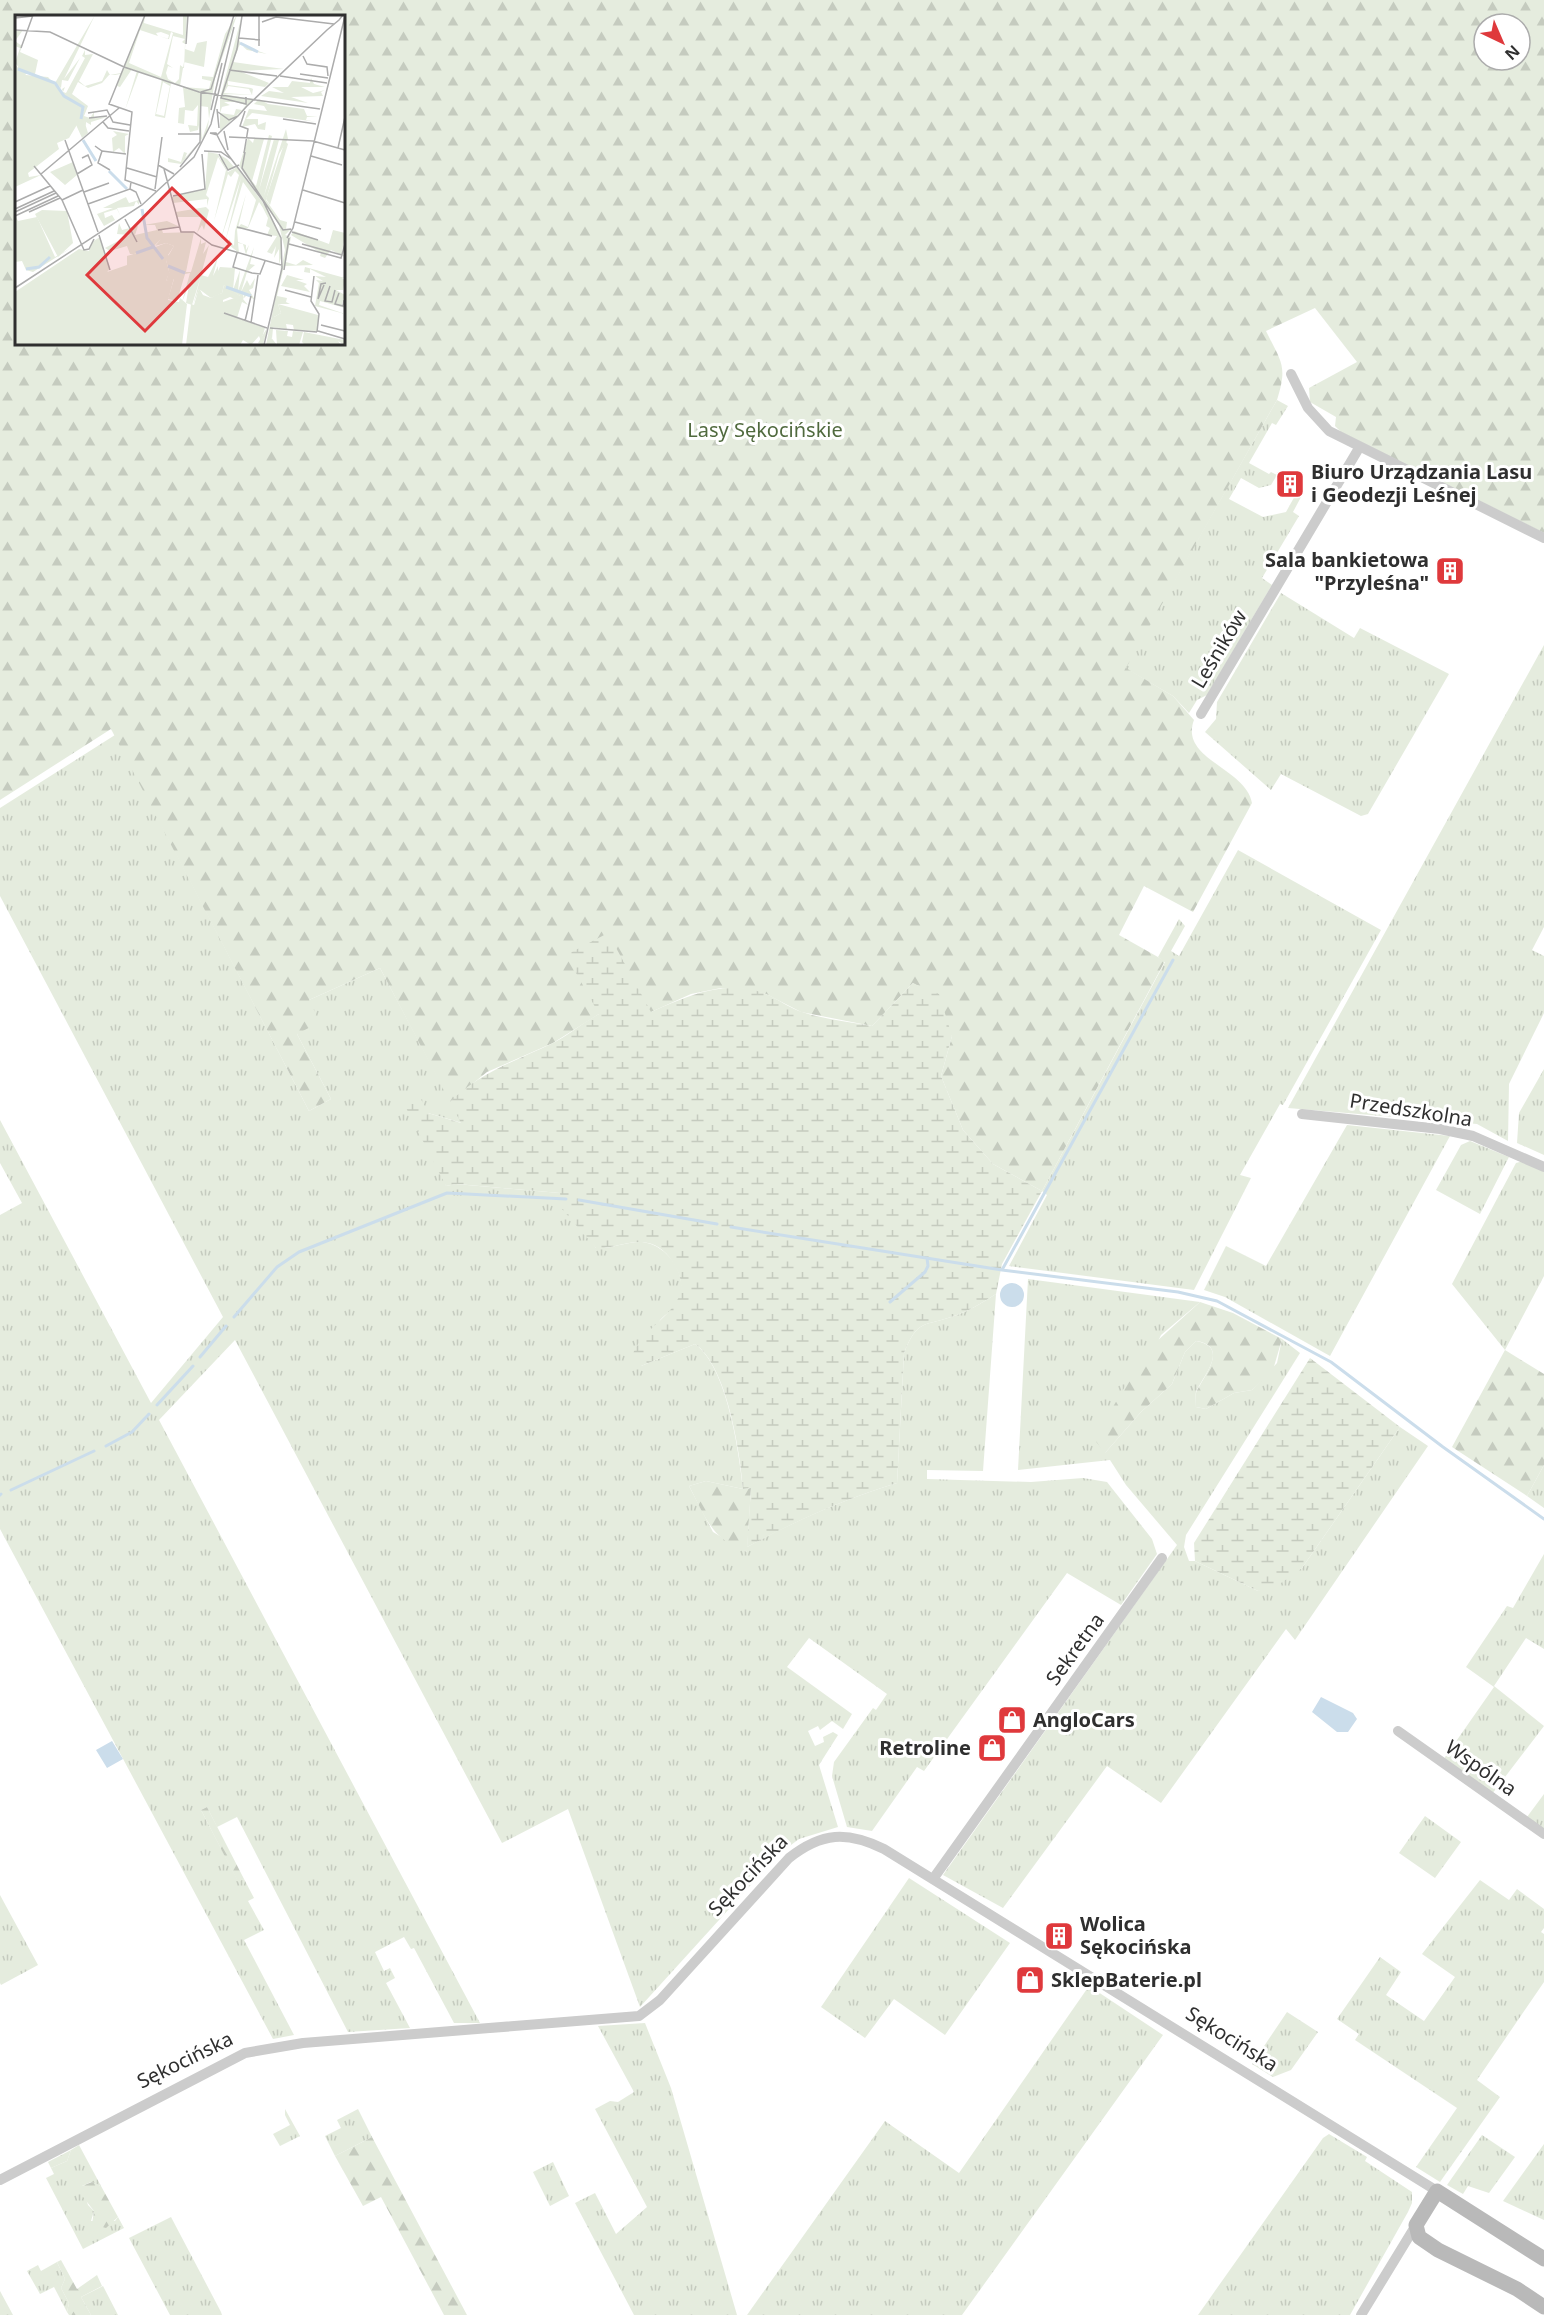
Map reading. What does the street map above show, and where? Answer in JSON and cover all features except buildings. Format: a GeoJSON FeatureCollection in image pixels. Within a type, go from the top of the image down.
{"type":"FeatureCollection","features":[{"type":"Feature","properties":{"kind":"street"},"geometry":{"type":"LineString","coordinates":[[1291,374],[1308,408],[1329,431],[1359,448],[1544,538]]}},
{"type":"Feature","properties":{"kind":"street","name":"Leśników"},"geometry":{"type":"LineString","coordinates":[[1201,714],[1359,448]]}},
{"type":"Feature","properties":{"kind":"street","name":"Przedszkolna"},"geometry":{"type":"LineString","coordinates":[[1302,1114],[1440,1129],[1473,1136],[1544,1167]]}},
{"type":"Feature","properties":{"kind":"street","name":"Sekretna"},"geometry":{"type":"LineString","coordinates":[[933,1879],[1162,1558]]}},
{"type":"Feature","properties":{"kind":"street","name":"Wspólna"},"geometry":{"type":"LineString","coordinates":[[1398,1731],[1544,1834]]}},
{"type":"Feature","properties":{"kind":"street","name":"Sękocińska"},"geometry":{"type":"LineString","coordinates":[[0,2180],[245,2053],[303,2043],[639,2016],[660,2000],[789,1858],[810,1843],[821,1839],[844,1837],[868,1841],[933,1879],[1544,2259]]}},
{"type":"Feature","properties":{"kind":"street"},"geometry":{"type":"LineString","coordinates":[[1361,2315],[1437,2191]]}},
{"type":"Feature","properties":{"kind":"street"},"geometry":{"type":"LineString","coordinates":[[1416,2225],[1423,2240],[1517,2289],[1544,2307]]}},
{"type":"Feature","properties":{"kind":"green space","name":"Lasy Sękocińskie"},"geometry":{"type":"Polygon","coordinates":[[[0,0],[1544,0],[1544,533],[1341,432],[1335,426],[1336,417],[1310,402],[1309,388],[1357,362],[1315,308],[1266,331],[1281,364],[1282,379],[1277,400],[1126,668],[1173,696],[1194,720],[1192,733],[1196,744],[1204,754],[1238,781],[1247,791],[1252,803],[1193,912],[1144,886],[1119,935],[1165,961],[1042,1191],[993,1164],[963,1130],[941,1076],[952,1036],[913,983],[872,1026],[801,1012],[766,994],[745,989],[721,988],[691,994],[651,1012],[599,1014],[553,1043],[487,1072],[450,1102],[380,968],[309,1000],[320,1022],[297,1034],[331,1099],[309,1111],[111,729],[0,800],[0,0]]]}},
{"type":"Feature","properties":{"kind":"green space"},"geometry":{"type":"Polygon","coordinates":[[[1277,400],[1288,406],[1276,425],[1272,423],[1249,463],[1269,474],[1271,472],[1277,475],[1271,485],[1259,488],[1241,478],[1229,499],[1263,517],[1286,512],[1296,494],[1301,497],[1293,512],[1299,516],[1262,578],[1272,585],[1207,695],[1197,700],[1189,713],[1173,696],[1125,668],[1277,400]]]}},
{"type":"Feature","properties":{"kind":"green space"},"geometry":{"type":"Polygon","coordinates":[[[1281,593],[1354,638],[1360,628],[1449,674],[1368,814],[1361,816],[1281,774],[1271,790],[1205,732],[1216,719],[1217,702],[1281,593]]]}},
{"type":"Feature","properties":{"kind":"green space"},"geometry":{"type":"Polygon","coordinates":[[[1544,645],[1544,927],[1532,950],[1544,956],[1544,1013],[1509,1084],[1508,1141],[1477,1124],[1288,1108],[1544,645]]]}},
{"type":"Feature","properties":{"kind":"green space"},"geometry":{"type":"Polygon","coordinates":[[[115,735],[309,1111],[331,1099],[297,1034],[309,1000],[380,968],[462,1123],[428,1113],[446,1186],[456,1184],[560,1193],[596,1248],[642,1242],[661,1250],[676,1265],[680,1275],[680,1296],[676,1306],[659,1322],[641,1366],[695,1344],[706,1355],[715,1371],[730,1411],[743,1489],[706,1481],[689,1486],[713,1532],[747,1552],[747,1547],[802,1520],[839,1503],[897,1483],[904,1353],[909,1342],[923,1326],[965,1312],[996,1294],[983,1471],[927,1470],[927,1479],[1031,1482],[1083,1478],[1107,1482],[1152,1539],[1157,1554],[1121,1605],[1067,1573],[924,1771],[917,1767],[872,1831],[847,1827],[832,1776],[834,1762],[873,1708],[876,1710],[887,1694],[809,1638],[787,1667],[852,1714],[843,1729],[832,1721],[820,1730],[818,1726],[808,1731],[815,1746],[824,1742],[823,1737],[833,1732],[838,1735],[819,1765],[838,1827],[799,1839],[779,1854],[640,2007],[568,1809],[502,1843],[235,1340],[159,1420],[480,2023],[454,2023],[414,1948],[411,1949],[404,1937],[375,1952],[384,1971],[390,1968],[395,1978],[386,1983],[410,2028],[348,2032],[237,1817],[217,1827],[207,1807],[201,1810],[238,1881],[244,1879],[254,1898],[248,1901],[264,1930],[244,1940],[294,2035],[273,2039],[0,1529],[0,1215],[22,1203],[0,1163],[0,1120],[151,1403],[223,1317],[0,896],[0,808],[115,735]]]}},
{"type":"Feature","properties":{"kind":"green space"},"geometry":{"type":"Polygon","coordinates":[[[1238,850],[1381,930],[1283,1105],[1280,1104],[1240,1175],[1251,1178],[1194,1290],[1009,1266],[1047,1195],[1042,1191],[1165,962],[1158,957],[1179,919],[1185,926],[1171,951],[1179,956],[1238,850]]]}},
{"type":"Feature","properties":{"kind":"green space"},"geometry":{"type":"Polygon","coordinates":[[[608,933],[651,1012],[707,991],[736,988],[766,994],[808,1014],[872,1026],[913,983],[939,994],[952,1036],[941,1076],[963,1130],[993,1164],[1042,1191],[1002,1264],[996,1294],[965,1312],[923,1326],[909,1342],[904,1353],[897,1483],[820,1511],[747,1547],[751,1488],[743,1489],[739,1454],[730,1411],[716,1371],[706,1355],[695,1344],[641,1366],[636,1364],[632,1357],[638,1344],[668,1313],[681,1291],[680,1277],[669,1257],[663,1250],[642,1242],[596,1248],[562,1209],[560,1193],[457,1184],[446,1186],[403,1102],[420,1097],[428,1113],[461,1123],[450,1102],[461,1092],[485,1075],[557,1041],[599,1014],[566,955],[608,933]]]}},
{"type":"Feature","properties":{"kind":"green space"},"geometry":{"type":"Polygon","coordinates":[[[1544,1069],[1544,1155],[1517,1143],[1519,1113],[1544,1069]]]}},
{"type":"Feature","properties":{"kind":"green space"},"geometry":{"type":"Polygon","coordinates":[[[1347,1125],[1450,1136],[1330,1356],[1225,1297],[1204,1290],[1226,1246],[1266,1266],[1347,1125]]]}},
{"type":"Feature","properties":{"kind":"green space"},"geometry":{"type":"Polygon","coordinates":[[[1470,1141],[1509,1157],[1480,1214],[1436,1190],[1461,1145],[1470,1141]]]}},
{"type":"Feature","properties":{"kind":"green space"},"geometry":{"type":"Polygon","coordinates":[[[1523,1161],[1544,1171],[1544,1276],[1505,1350],[1452,1284],[1516,1163],[1523,1161]]]}},
{"type":"Feature","properties":{"kind":"green space"},"geometry":{"type":"Polygon","coordinates":[[[1028,1279],[1200,1302],[1161,1335],[1105,1453],[1141,1412],[1172,1384],[1185,1352],[1196,1341],[1212,1349],[1211,1363],[1196,1392],[1196,1407],[1206,1409],[1234,1393],[1252,1390],[1277,1363],[1282,1339],[1300,1353],[1186,1535],[1184,1547],[1189,1561],[1195,1561],[1258,1591],[1302,1568],[1400,1427],[1428,1446],[1295,1640],[1286,1629],[1161,1803],[1107,1766],[1003,1908],[943,1875],[1177,1545],[1126,1485],[1110,1460],[1018,1470],[1028,1279]]]}},
{"type":"Feature","properties":{"kind":"green space"},"geometry":{"type":"Polygon","coordinates":[[[1200,1302],[1233,1313],[1282,1339],[1273,1370],[1252,1390],[1234,1393],[1206,1409],[1196,1407],[1196,1393],[1213,1356],[1212,1349],[1196,1341],[1185,1352],[1172,1384],[1141,1412],[1105,1453],[1094,1439],[1146,1351],[1200,1302]]]}},
{"type":"Feature","properties":{"kind":"green space"},"geometry":{"type":"Polygon","coordinates":[[[1505,1350],[1544,1374],[1544,1465],[1527,1496],[1452,1447],[1505,1350]]]}},
{"type":"Feature","properties":{"kind":"green space"},"geometry":{"type":"Polygon","coordinates":[[[1310,1358],[1400,1427],[1302,1568],[1274,1588],[1258,1591],[1195,1561],[1194,1543],[1310,1358]]]}},
{"type":"Feature","properties":{"kind":"green space"},"geometry":{"type":"Polygon","coordinates":[[[1544,1465],[1544,1508],[1527,1496],[1544,1465]]]}},
{"type":"Feature","properties":{"kind":"green space"},"geometry":{"type":"Polygon","coordinates":[[[706,1481],[743,1489],[751,1488],[747,1552],[725,1541],[705,1518],[689,1486],[706,1481]]]}},
{"type":"Feature","properties":{"kind":"green space"},"geometry":{"type":"Polygon","coordinates":[[[1544,1554],[1544,1649],[1526,1638],[1494,1686],[1544,1726],[1492,1794],[1443,1760],[1494,1687],[1466,1667],[1507,1606],[1513,1608],[1544,1554]]]}},
{"type":"Feature","properties":{"kind":"green space"},"geometry":{"type":"Polygon","coordinates":[[[1544,1794],[1544,1829],[1527,1817],[1544,1794]]]}},
{"type":"Feature","properties":{"kind":"green space"},"geometry":{"type":"Polygon","coordinates":[[[207,1807],[244,1879],[238,1882],[201,1810],[207,1807]]]}},
{"type":"Feature","properties":{"kind":"green space"},"geometry":{"type":"Polygon","coordinates":[[[1425,1816],[1461,1842],[1435,1878],[1399,1853],[1425,1816]]]}},
{"type":"Feature","properties":{"kind":"green space"},"geometry":{"type":"Polygon","coordinates":[[[909,1878],[1010,1943],[945,2035],[894,1999],[865,2038],[821,2007],[909,1878]]]}},
{"type":"Feature","properties":{"kind":"green space"},"geometry":{"type":"Polygon","coordinates":[[[1480,1880],[1509,1900],[1517,1889],[1544,1909],[1544,1928],[1541,1932],[1544,1934],[1544,1982],[1477,2080],[1500,2097],[1440,2182],[1416,2167],[1457,2108],[1355,2040],[1359,2034],[1337,2019],[1380,1957],[1401,1972],[1386,1995],[1424,2021],[1455,1977],[1422,1954],[1480,1880]]]}},
{"type":"Feature","properties":{"kind":"green space"},"geometry":{"type":"Polygon","coordinates":[[[0,1895],[38,1965],[1,1985],[0,1983],[0,1895]]]}},
{"type":"Feature","properties":{"kind":"green space"},"geometry":{"type":"Polygon","coordinates":[[[1089,1986],[1163,2035],[962,2315],[747,2315],[885,2121],[959,2173],[1089,1986]]]}},
{"type":"Feature","properties":{"kind":"green space"},"geometry":{"type":"Polygon","coordinates":[[[1287,2012],[1318,2032],[1291,2070],[1273,2077],[1252,2064],[1287,2012]]]}},
{"type":"Feature","properties":{"kind":"green space"},"geometry":{"type":"Polygon","coordinates":[[[645,2023],[671,2088],[737,2315],[634,2315],[575,2203],[595,2193],[616,2234],[647,2207],[595,2109],[610,2101],[618,2102],[634,2092],[598,2026],[645,2023]]]}},
{"type":"Feature","properties":{"kind":"green space"},"geometry":{"type":"Polygon","coordinates":[[[285,2109],[300,2136],[280,2146],[273,2134],[290,2125],[285,2109]]]}},
{"type":"Feature","properties":{"kind":"green space"},"geometry":{"type":"Polygon","coordinates":[[[358,2109],[372,2137],[335,2156],[325,2136],[341,2128],[337,2120],[358,2109]]]}},
{"type":"Feature","properties":{"kind":"green space"},"geometry":{"type":"Polygon","coordinates":[[[1329,2134],[1367,2157],[1365,2161],[1412,2192],[1412,2203],[1408,2212],[1350,2315],[1198,2315],[1323,2138],[1329,2134]]]}},
{"type":"Feature","properties":{"kind":"green space"},"geometry":{"type":"Polygon","coordinates":[[[1482,2135],[1515,2157],[1489,2193],[1468,2186],[1463,2194],[1447,2185],[1482,2135]]]}},
{"type":"Feature","properties":{"kind":"green space"},"geometry":{"type":"Polygon","coordinates":[[[372,2137],[467,2315],[444,2315],[381,2197],[363,2206],[335,2156],[372,2137]]]}},
{"type":"Feature","properties":{"kind":"green space"},"geometry":{"type":"Polygon","coordinates":[[[1544,2144],[1544,2220],[1503,2201],[1544,2144]]]}},
{"type":"Feature","properties":{"kind":"green space"},"geometry":{"type":"Polygon","coordinates":[[[79,2145],[101,2186],[91,2182],[82,2186],[88,2205],[94,2211],[91,2221],[115,2221],[118,2217],[124,2228],[83,2249],[46,2178],[54,2174],[51,2168],[67,2161],[71,2150],[79,2145]]]}},
{"type":"Feature","properties":{"kind":"green space"},"geometry":{"type":"Polygon","coordinates":[[[71,2150],[67,2161],[51,2168],[48,2162],[71,2150]]]}},
{"type":"Feature","properties":{"kind":"green space"},"geometry":{"type":"Polygon","coordinates":[[[553,2162],[569,2196],[550,2206],[533,2172],[553,2162]]]}},
{"type":"Feature","properties":{"kind":"green space"},"geometry":{"type":"Polygon","coordinates":[[[92,2182],[101,2186],[118,2217],[106,2228],[92,2224],[94,2211],[80,2193],[82,2186],[92,2182]]]}},
{"type":"Feature","properties":{"kind":"green space"},"geometry":{"type":"Polygon","coordinates":[[[171,2217],[222,2315],[170,2315],[129,2238],[171,2217]]]}},
{"type":"Feature","properties":{"kind":"green space"},"geometry":{"type":"Polygon","coordinates":[[[61,2260],[77,2289],[97,2275],[102,2286],[81,2297],[91,2315],[69,2315],[67,2312],[69,2303],[61,2288],[65,2279],[57,2262],[61,2260]]]}},
{"type":"Feature","properties":{"kind":"green space"},"geometry":{"type":"Polygon","coordinates":[[[57,2262],[65,2279],[61,2288],[69,2303],[67,2312],[54,2287],[40,2294],[27,2271],[38,2265],[41,2271],[57,2262]]]}},
{"type":"Feature","properties":{"kind":"green space"},"geometry":{"type":"Polygon","coordinates":[[[103,2286],[118,2315],[91,2315],[81,2297],[103,2286]]]}},
{"type":"Feature","properties":{"kind":"green space"},"geometry":{"type":"Polygon","coordinates":[[[0,2291],[13,2315],[0,2315],[0,2291]]]}},
{"type":"Feature","properties":{"kind":"water"},"geometry":{"type":"Polygon","coordinates":[[[1012,1283],[1021,1286],[1024,1295],[1021,1304],[1012,1307],[1003,1304],[1000,1295],[1003,1286],[1012,1283]]]}},
{"type":"Feature","properties":{"kind":"water"},"geometry":{"type":"Polygon","coordinates":[[[1321,1697],[1353,1713],[1357,1719],[1348,1732],[1337,1732],[1312,1712],[1321,1697]]]}},
{"type":"Feature","properties":{"kind":"water"},"geometry":{"type":"Polygon","coordinates":[[[112,1741],[123,1759],[107,1768],[96,1750],[112,1741]]]}},
{"type":"Feature","properties":{"kind":"waterway"},"geometry":{"type":"LineString","coordinates":[[1002,1270],[1173,960]]}},
{"type":"Feature","properties":{"kind":"waterway"},"geometry":{"type":"LineString","coordinates":[[234,1317],[277,1267],[299,1252],[447,1193],[566,1199]]}},
{"type":"Feature","properties":{"kind":"waterway"},"geometry":{"type":"LineString","coordinates":[[579,1200],[717,1224]]}},
{"type":"Feature","properties":{"kind":"waterway"},"geometry":{"type":"LineString","coordinates":[[731,1227],[1002,1270],[1178,1292],[1217,1301],[1331,1362],[1443,1447],[1544,1519]]}},
{"type":"Feature","properties":{"kind":"waterway"},"geometry":{"type":"LineString","coordinates":[[890,1302],[925,1272],[928,1266],[927,1258]]}},
{"type":"Feature","properties":{"kind":"waterway"},"geometry":{"type":"LineString","coordinates":[[200,1357],[226,1326]]}},
{"type":"Feature","properties":{"kind":"waterway"},"geometry":{"type":"LineString","coordinates":[[157,1405],[193,1366]]}},
{"type":"Feature","properties":{"kind":"waterway"},"geometry":{"type":"LineString","coordinates":[[106,1446],[132,1432],[149,1414]]}},
{"type":"Feature","properties":{"kind":"waterway"},"geometry":{"type":"LineString","coordinates":[[11,1490],[94,1451]]}},
{"type":"Feature","properties":{"kind":"place","name":"Biuro Urządzania Lasu i Geodezji Leśnej"},"geometry":{"type":"Point","coordinates":[1290,484]}},
{"type":"Feature","properties":{"kind":"place","name":"Sala bankietowa \"Przyleśna\""},"geometry":{"type":"Point","coordinates":[1450,571]}},
{"type":"Feature","properties":{"kind":"place","name":"AngloCars"},"geometry":{"type":"Point","coordinates":[1012,1720]}},
{"type":"Feature","properties":{"kind":"place","name":"Retroline"},"geometry":{"type":"Point","coordinates":[992,1748]}},
{"type":"Feature","properties":{"kind":"place","name":"Wolica Sękocińska"},"geometry":{"type":"Point","coordinates":[1059,1936]}},
{"type":"Feature","properties":{"kind":"place","name":"SklepBaterie.pl"},"geometry":{"type":"Point","coordinates":[1030,1980]}}]}
